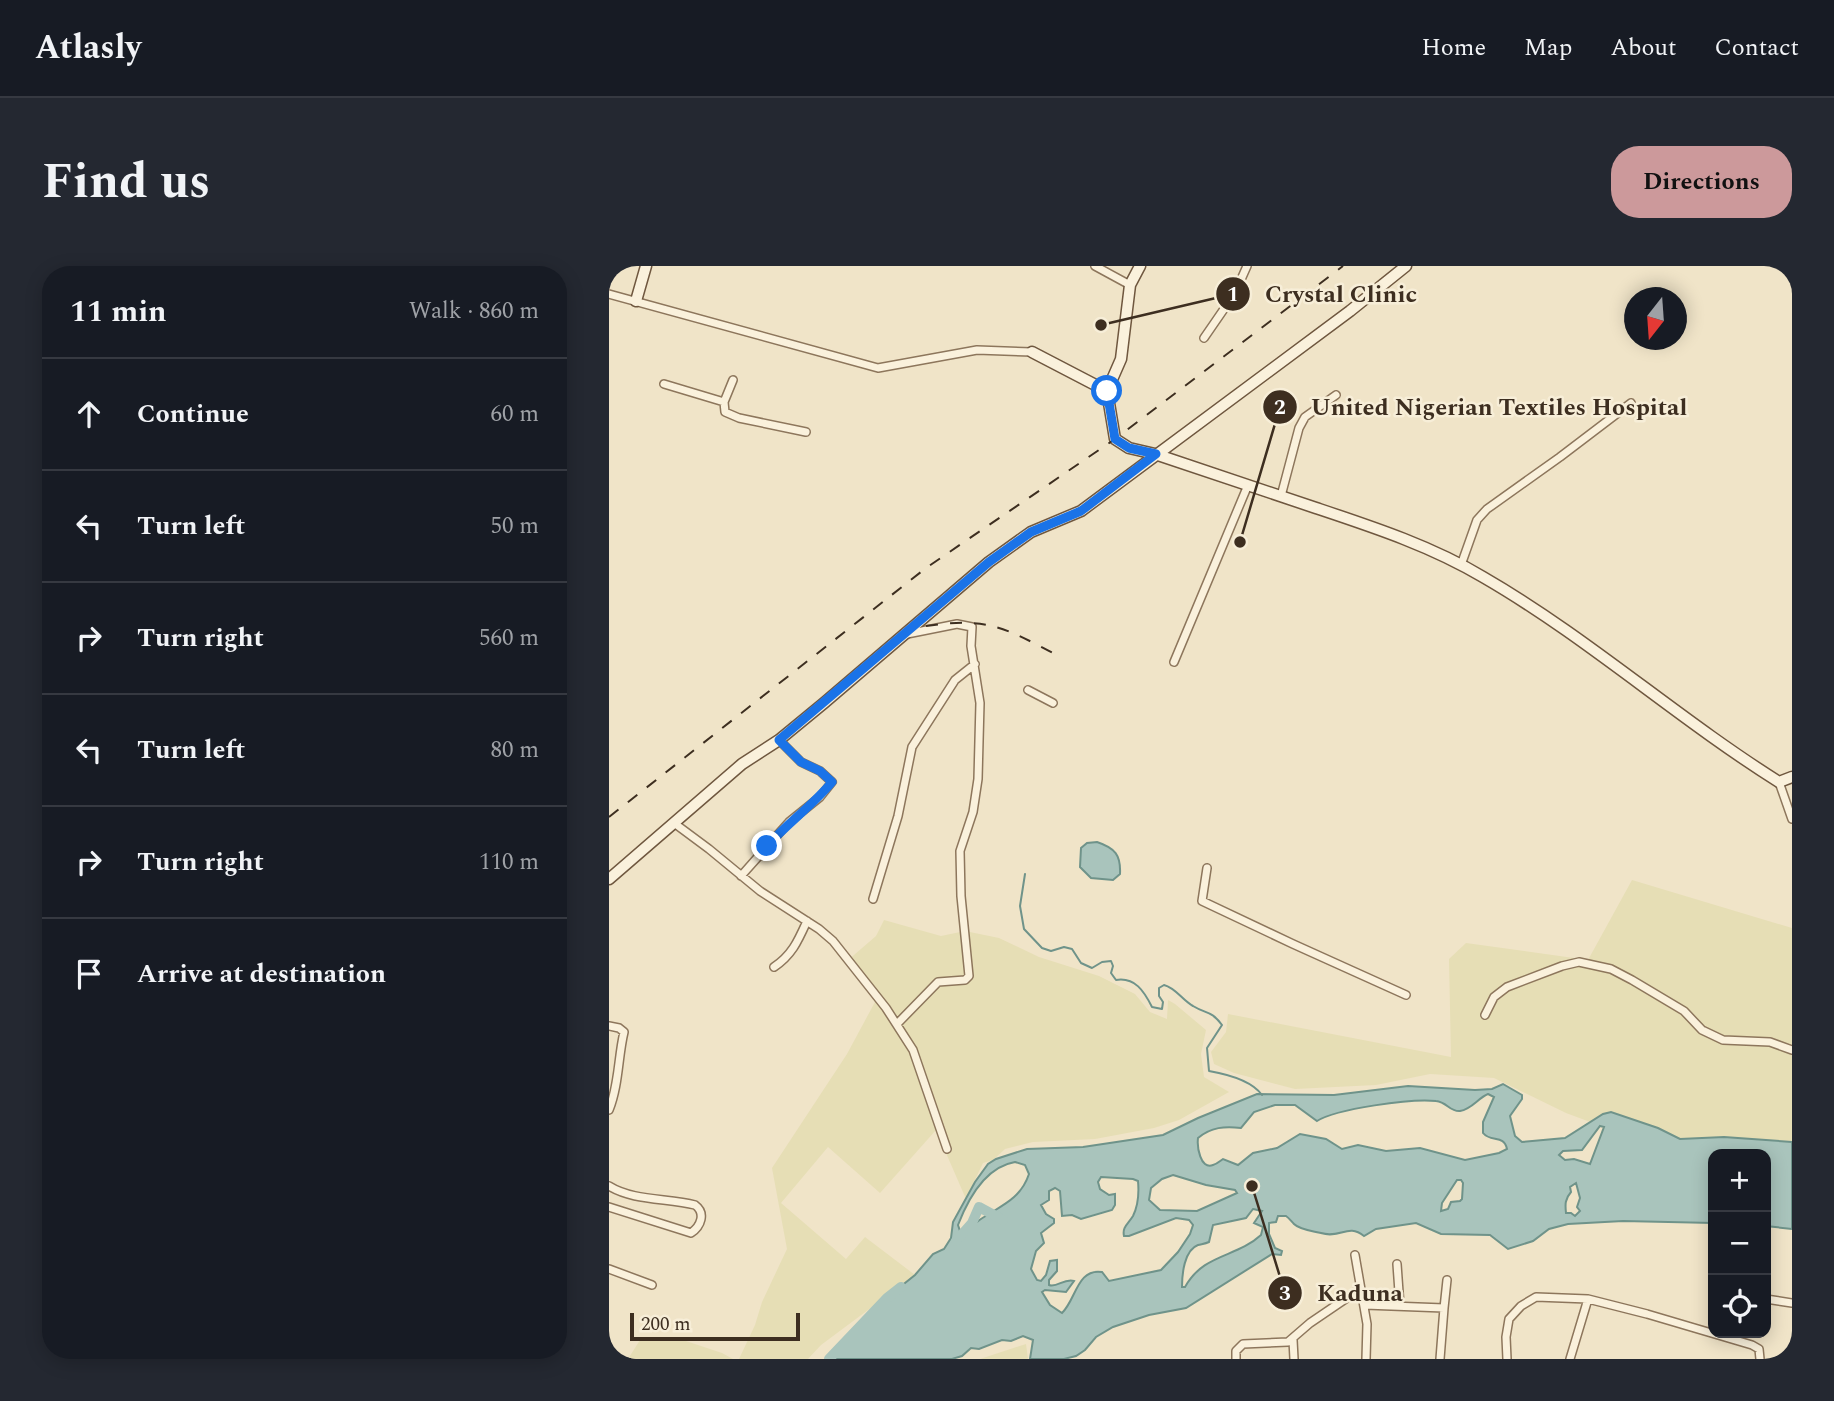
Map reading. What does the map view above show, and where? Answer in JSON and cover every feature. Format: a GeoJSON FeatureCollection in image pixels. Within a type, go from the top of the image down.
{"type":"FeatureCollection","features":[{"type":"Feature","properties":{"kind":"street"},"geometry":{"type":"LineString","coordinates":[[636,301],[646,266]]}},
{"type":"Feature","properties":{"kind":"street"},"geometry":{"type":"LineString","coordinates":[[1095,266],[1130,285]]}},
{"type":"Feature","properties":{"kind":"street"},"geometry":{"type":"LineString","coordinates":[[1140,266],[1130,285],[1121,359],[1107,391],[1115,439],[1129,448],[1156,454],[1375,528],[1461,565],[1550,619],[1649,688],[1734,753],[1779,782],[1792,818]]}},
{"type":"Feature","properties":{"kind":"street"},"geometry":{"type":"LineString","coordinates":[[1204,338],[1235,293],[1247,266]]}},
{"type":"Feature","properties":{"kind":"street"},"geometry":{"type":"LineString","coordinates":[[609,879],[743,764],[779,740],[999,554],[1031,532],[1081,511],[1330,326],[1406,266]]}},
{"type":"Feature","properties":{"kind":"street"},"geometry":{"type":"LineString","coordinates":[[609,295],[878,368],[977,350],[1032,352],[1107,391]]}},
{"type":"Feature","properties":{"kind":"street"},"geometry":{"type":"LineString","coordinates":[[733,380],[723,401],[725,412],[739,418],[806,432]]}},
{"type":"Feature","properties":{"kind":"street"},"geometry":{"type":"LineString","coordinates":[[664,384],[723,401]]}},
{"type":"Feature","properties":{"kind":"street"},"geometry":{"type":"LineString","coordinates":[[1281,496],[1299,428],[1305,417],[1336,395]]}},
{"type":"Feature","properties":{"kind":"street"},"geometry":{"type":"LineString","coordinates":[[1461,565],[1478,520],[1487,509],[1631,403]]}},
{"type":"Feature","properties":{"kind":"street"},"geometry":{"type":"LineString","coordinates":[[1174,662],[1248,485]]}},
{"type":"Feature","properties":{"kind":"street"},"geometry":{"type":"LineString","coordinates":[[897,1024],[939,982],[965,979],[969,976],[961,897],[960,851],[973,812],[978,779],[980,703],[971,646],[972,626],[967,624],[934,627],[903,635]]}},
{"type":"Feature","properties":{"kind":"street"},"geometry":{"type":"LineString","coordinates":[[873,900],[898,816],[912,747],[955,681],[975,664]]}},
{"type":"Feature","properties":{"kind":"street"},"geometry":{"type":"LineString","coordinates":[[1028,690],[1053,703]]}},
{"type":"Feature","properties":{"kind":"street"},"geometry":{"type":"LineString","coordinates":[[741,876],[789,822],[820,797],[832,782],[820,771],[801,762],[779,740]]}},
{"type":"Feature","properties":{"kind":"street"},"geometry":{"type":"LineString","coordinates":[[1779,782],[1792,777]]}},
{"type":"Feature","properties":{"kind":"street"},"geometry":{"type":"LineString","coordinates":[[674,823],[772,900],[807,921],[832,941],[897,1024],[913,1050],[947,1149]]}},
{"type":"Feature","properties":{"kind":"street"},"geometry":{"type":"LineString","coordinates":[[1207,868],[1202,901],[1406,995]]}},
{"type":"Feature","properties":{"kind":"street"},"geometry":{"type":"LineString","coordinates":[[774,967],[786,959],[796,946],[807,921]]}},
{"type":"Feature","properties":{"kind":"street"},"geometry":{"type":"LineString","coordinates":[[1485,1015],[1494,997],[1507,988],[1579,962],[1611,969],[1632,980],[1684,1011],[1702,1030],[1723,1040],[1770,1042],[1792,1050]]}},
{"type":"Feature","properties":{"kind":"street"},"geometry":{"type":"LineString","coordinates":[[609,1026],[624,1032],[613,1067],[617,1083],[609,1110]]}},
{"type":"Feature","properties":{"kind":"street"},"geometry":{"type":"LineString","coordinates":[[609,1186],[616,1191],[695,1205],[703,1215],[691,1233],[609,1207]]}},
{"type":"Feature","properties":{"kind":"street"},"geometry":{"type":"LineString","coordinates":[[1355,1255],[1365,1304],[1366,1359]]}},
{"type":"Feature","properties":{"kind":"street"},"geometry":{"type":"LineString","coordinates":[[1397,1264],[1400,1306]]}},
{"type":"Feature","properties":{"kind":"street"},"geometry":{"type":"LineString","coordinates":[[609,1269],[652,1285]]}},
{"type":"Feature","properties":{"kind":"street"},"geometry":{"type":"LineString","coordinates":[[1440,1359],[1447,1280]]}},
{"type":"Feature","properties":{"kind":"street"},"geometry":{"type":"LineString","coordinates":[[1236,1359],[1236,1351],[1243,1344],[1288,1342],[1310,1322],[1360,1289]]}},
{"type":"Feature","properties":{"kind":"street"},"geometry":{"type":"LineString","coordinates":[[1507,1359],[1509,1319],[1521,1306],[1537,1297],[1588,1299],[1647,1314],[1752,1345],[1759,1349],[1760,1359]]}},
{"type":"Feature","properties":{"kind":"street"},"geometry":{"type":"LineString","coordinates":[[1570,1359],[1588,1299]]}},
{"type":"Feature","properties":{"kind":"street"},"geometry":{"type":"LineString","coordinates":[[1771,1300],[1792,1303]]}},
{"type":"Feature","properties":{"kind":"street"},"geometry":{"type":"LineString","coordinates":[[1365,1304],[1444,1308]]}},
{"type":"Feature","properties":{"kind":"street"},"geometry":{"type":"LineString","coordinates":[[1293,1339],[1294,1359]]}},
{"type":"Feature","properties":{"kind":"shaded area"},"geometry":{"type":"Polygon","coordinates":[[[1632,880],[1792,928],[1792,1142],[1724,1137],[1716,1149],[1708,1149],[1708,1153],[1617,1132],[1566,1113],[1494,1078],[1430,1074],[1376,1085],[1295,1089],[1234,1073],[1214,1064],[1211,1052],[1226,1032],[1228,1014],[1451,1057],[1449,959],[1466,943],[1588,960],[1632,880]]]}},
{"type":"Feature","properties":{"kind":"shaded area"},"geometry":{"type":"Polygon","coordinates":[[[884,920],[941,936],[965,931],[999,938],[1039,957],[1099,976],[1135,994],[1150,1012],[1167,1019],[1168,1000],[1206,1030],[1201,1054],[1204,1077],[1229,1092],[1179,1120],[1154,1128],[1095,1139],[1033,1142],[1005,1149],[993,1160],[983,1163],[966,1199],[936,1130],[880,1193],[828,1147],[781,1203],[846,1259],[865,1237],[915,1275],[821,1345],[808,1359],[739,1359],[787,1249],[772,1168],[847,1054],[875,1002],[847,961],[876,936],[884,920]]]}},
{"type":"Feature","properties":{"kind":"shaded area"},"geometry":{"type":"Polygon","coordinates":[[[674,1337],[733,1359],[628,1359],[640,1340],[674,1337]]]}},
{"type":"Feature","properties":{"kind":"shaded area"},"geometry":{"type":"Polygon","coordinates":[[[1026,1344],[1028,1359],[980,1359],[1026,1344]]]}},
{"type":"Feature","properties":{"kind":"water"},"geometry":{"type":"Polygon","coordinates":[[[1097,842],[1108,847],[1118,857],[1120,874],[1113,880],[1091,878],[1080,867],[1081,848],[1087,843],[1097,842]]]}},
{"type":"Feature","properties":{"kind":"water"},"geometry":{"type":"Polygon","coordinates":[[[1503,1084],[1522,1095],[1510,1116],[1515,1136],[1522,1142],[1565,1138],[1603,1114],[1611,1112],[1658,1128],[1680,1139],[1724,1137],[1792,1142],[1792,1229],[1771,1227],[1771,1149],[1708,1149],[1708,1223],[1623,1221],[1568,1224],[1549,1229],[1533,1241],[1508,1249],[1490,1235],[1441,1234],[1416,1223],[1376,1229],[1364,1236],[1353,1231],[1328,1234],[1303,1229],[1286,1216],[1278,1216],[1276,1222],[1269,1223],[1269,1234],[1275,1248],[1282,1251],[1281,1255],[1272,1254],[1186,1308],[1149,1315],[1113,1327],[1096,1337],[1076,1356],[1064,1359],[1030,1359],[1033,1340],[1023,1336],[1011,1341],[1002,1340],[979,1349],[971,1348],[962,1356],[952,1359],[831,1359],[890,1295],[915,1275],[933,1254],[944,1249],[951,1238],[953,1222],[975,1182],[988,1164],[996,1159],[1027,1149],[1083,1147],[1163,1135],[1257,1094],[1334,1095],[1408,1086],[1492,1089],[1503,1084]],[[1488,1094],[1460,1111],[1436,1101],[1410,1101],[1340,1112],[1317,1121],[1295,1105],[1275,1105],[1254,1112],[1241,1128],[1218,1128],[1203,1134],[1198,1138],[1199,1151],[1202,1161],[1209,1166],[1223,1159],[1238,1165],[1253,1153],[1277,1148],[1300,1134],[1326,1139],[1342,1149],[1358,1145],[1386,1151],[1420,1148],[1465,1160],[1507,1149],[1500,1140],[1483,1133],[1483,1122],[1494,1097],[1488,1094]],[[1600,1126],[1582,1150],[1563,1151],[1559,1155],[1565,1160],[1574,1159],[1590,1164],[1604,1127],[1600,1126]],[[1015,1162],[1004,1165],[986,1177],[973,1195],[958,1225],[960,1231],[1011,1200],[1026,1182],[1029,1174],[1025,1165],[1015,1162]],[[1173,1175],[1162,1179],[1151,1188],[1149,1200],[1160,1210],[1197,1211],[1237,1193],[1235,1190],[1173,1175]],[[1101,1177],[1098,1182],[1100,1189],[1109,1195],[1115,1194],[1112,1210],[1081,1219],[1072,1215],[1062,1216],[1060,1191],[1055,1188],[1049,1191],[1049,1200],[1041,1205],[1046,1214],[1054,1219],[1054,1223],[1041,1233],[1044,1243],[1036,1251],[1031,1269],[1037,1280],[1041,1281],[1050,1261],[1057,1260],[1057,1271],[1049,1280],[1049,1285],[1074,1281],[1066,1292],[1042,1292],[1050,1305],[1062,1313],[1087,1275],[1102,1272],[1109,1281],[1161,1270],[1178,1252],[1193,1225],[1189,1220],[1176,1218],[1124,1236],[1125,1228],[1136,1208],[1138,1181],[1101,1177]],[[1457,1180],[1442,1203],[1441,1211],[1448,1209],[1451,1202],[1462,1199],[1461,1180],[1457,1180]],[[1576,1183],[1570,1187],[1566,1213],[1575,1216],[1580,1211],[1577,1207],[1580,1198],[1576,1183]],[[1253,1209],[1246,1218],[1213,1225],[1209,1242],[1193,1248],[1187,1257],[1182,1287],[1185,1287],[1201,1268],[1261,1235],[1263,1227],[1254,1223],[1262,1211],[1253,1209]]]}},
{"type":"Feature","properties":{"kind":"waterway"},"geometry":{"type":"LineString","coordinates":[[1025,874],[1020,906],[1024,929],[1042,948],[1051,951],[1064,947],[1072,949],[1081,963],[1092,968],[1102,962],[1111,961],[1111,973],[1116,980],[1134,983],[1152,1007],[1162,1009],[1159,988],[1164,985],[1211,1015],[1222,1025],[1207,1048],[1209,1071],[1245,1082],[1262,1095]]}},
{"type":"Feature","properties":{"kind":"waterway"},"geometry":{"type":"LineString","coordinates":[[956,1241],[972,1223],[979,1207],[1003,1220]]}},
{"type":"Feature","properties":{"kind":"waterway"},"geometry":{"type":"LineString","coordinates":[[829,1359],[887,1298],[901,1287]]}},
{"type":"Feature","properties":{"kind":"railway"},"geometry":{"type":"LineString","coordinates":[[609,817],[926,568],[1115,439],[1343,266]]}},
{"type":"Feature","properties":{"kind":"railway"},"geometry":{"type":"LineString","coordinates":[[926,626],[965,623],[994,627],[1055,654]]}},
{"type":"Feature","properties":{"kind":"place","name":"Crystal Clinic"},"geometry":{"type":"Point","coordinates":[1101,325]}},
{"type":"Feature","properties":{"kind":"place","name":"United Nigerian Textiles Hospital"},"geometry":{"type":"Point","coordinates":[1240,542]}},
{"type":"Feature","properties":{"kind":"place","name":"Kaduna"},"geometry":{"type":"Point","coordinates":[1252,1186]}},
{"type":"Feature","properties":{"kind":"route"},"geometry":{"type":"LineString","coordinates":[[767,846],[789,822],[820,797],[832,782],[820,771],[801,762],[779,740],[989,562],[1031,532],[1081,511],[1156,454],[1129,448],[1115,439],[1107,391]]}}]}
